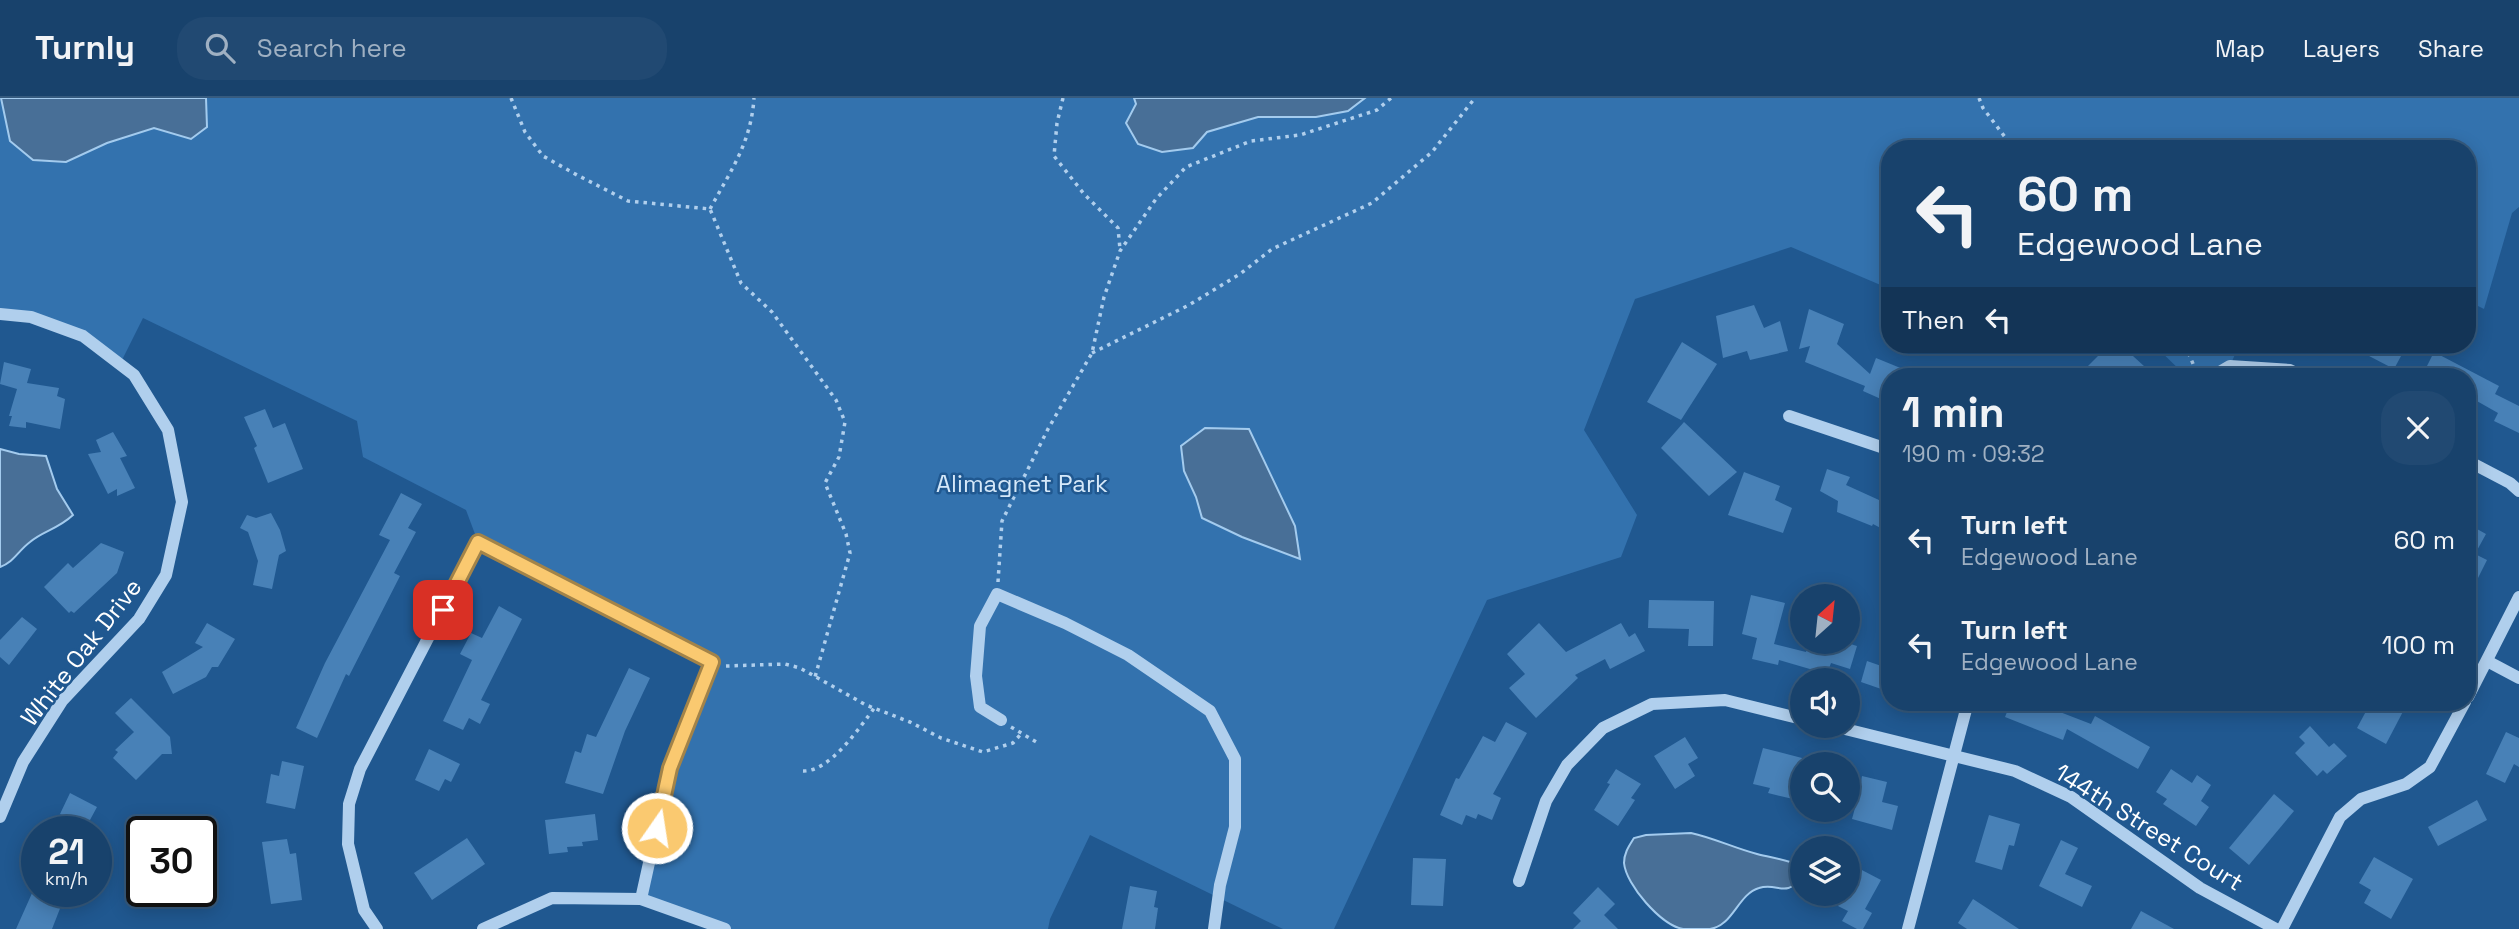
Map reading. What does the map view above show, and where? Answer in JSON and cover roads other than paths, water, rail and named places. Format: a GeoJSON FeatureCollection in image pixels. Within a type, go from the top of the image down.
{"type":"FeatureCollection","features":[{"type":"Feature","properties":{"kind":"street","name":"White Oak Drive"},"geometry":{"type":"LineString","coordinates":[[0,314],[31,317],[83,335],[134,375],[168,430],[182,502],[166,575],[139,619],[62,701],[23,762],[0,817]]}},
{"type":"Feature","properties":{"kind":"street"},"geometry":{"type":"LineString","coordinates":[[2227,368],[2260,368]]}},
{"type":"Feature","properties":{"kind":"street"},"geometry":{"type":"LineString","coordinates":[[1789,415],[1881,447]]}},
{"type":"Feature","properties":{"kind":"street"},"geometry":{"type":"LineString","coordinates":[[2476,465],[2510,483],[2519,491]]}},
{"type":"Feature","properties":{"kind":"street"},"geometry":{"type":"LineString","coordinates":[[377,929],[364,910],[348,845],[349,804],[360,769],[478,542],[711,664],[670,768],[641,899]]}},
{"type":"Feature","properties":{"kind":"street"},"geometry":{"type":"LineString","coordinates":[[1001,720],[980,707],[976,676],[980,626],[997,594],[1065,623],[1128,655],[1210,711],[1235,759],[1235,827],[1220,885],[1214,929]]}},
{"type":"Feature","properties":{"kind":"street"},"geometry":{"type":"LineString","coordinates":[[2476,681],[2519,597]]}},
{"type":"Feature","properties":{"kind":"street"},"geometry":{"type":"LineString","coordinates":[[2487,661],[2519,678]]}},
{"type":"Feature","properties":{"kind":"street"},"geometry":{"type":"LineString","coordinates":[[1519,881],[1546,801],[1567,765],[1603,729],[1652,704],[1725,700],[1790,716]]}},
{"type":"Feature","properties":{"kind":"street"},"geometry":{"type":"LineString","coordinates":[[1908,929],[1965,711]]}},
{"type":"Feature","properties":{"kind":"street"},"geometry":{"type":"LineString","coordinates":[[2282,929],[2340,817],[2361,799],[2406,784],[2430,767],[2460,711]]}},
{"type":"Feature","properties":{"kind":"street","name":"144th Street Court"},"geometry":{"type":"LineString","coordinates":[[1860,733],[2015,771],[2071,797],[2200,888],[2276,929]]}},
{"type":"Feature","properties":{"kind":"street"},"geometry":{"type":"LineString","coordinates":[[483,929],[552,898],[641,899],[725,929]]}},
{"type":"Feature","properties":{"kind":"park label","name":"Alimagnet Park"},"geometry":{"type":"Point","coordinates":[1022,483]}}]}
